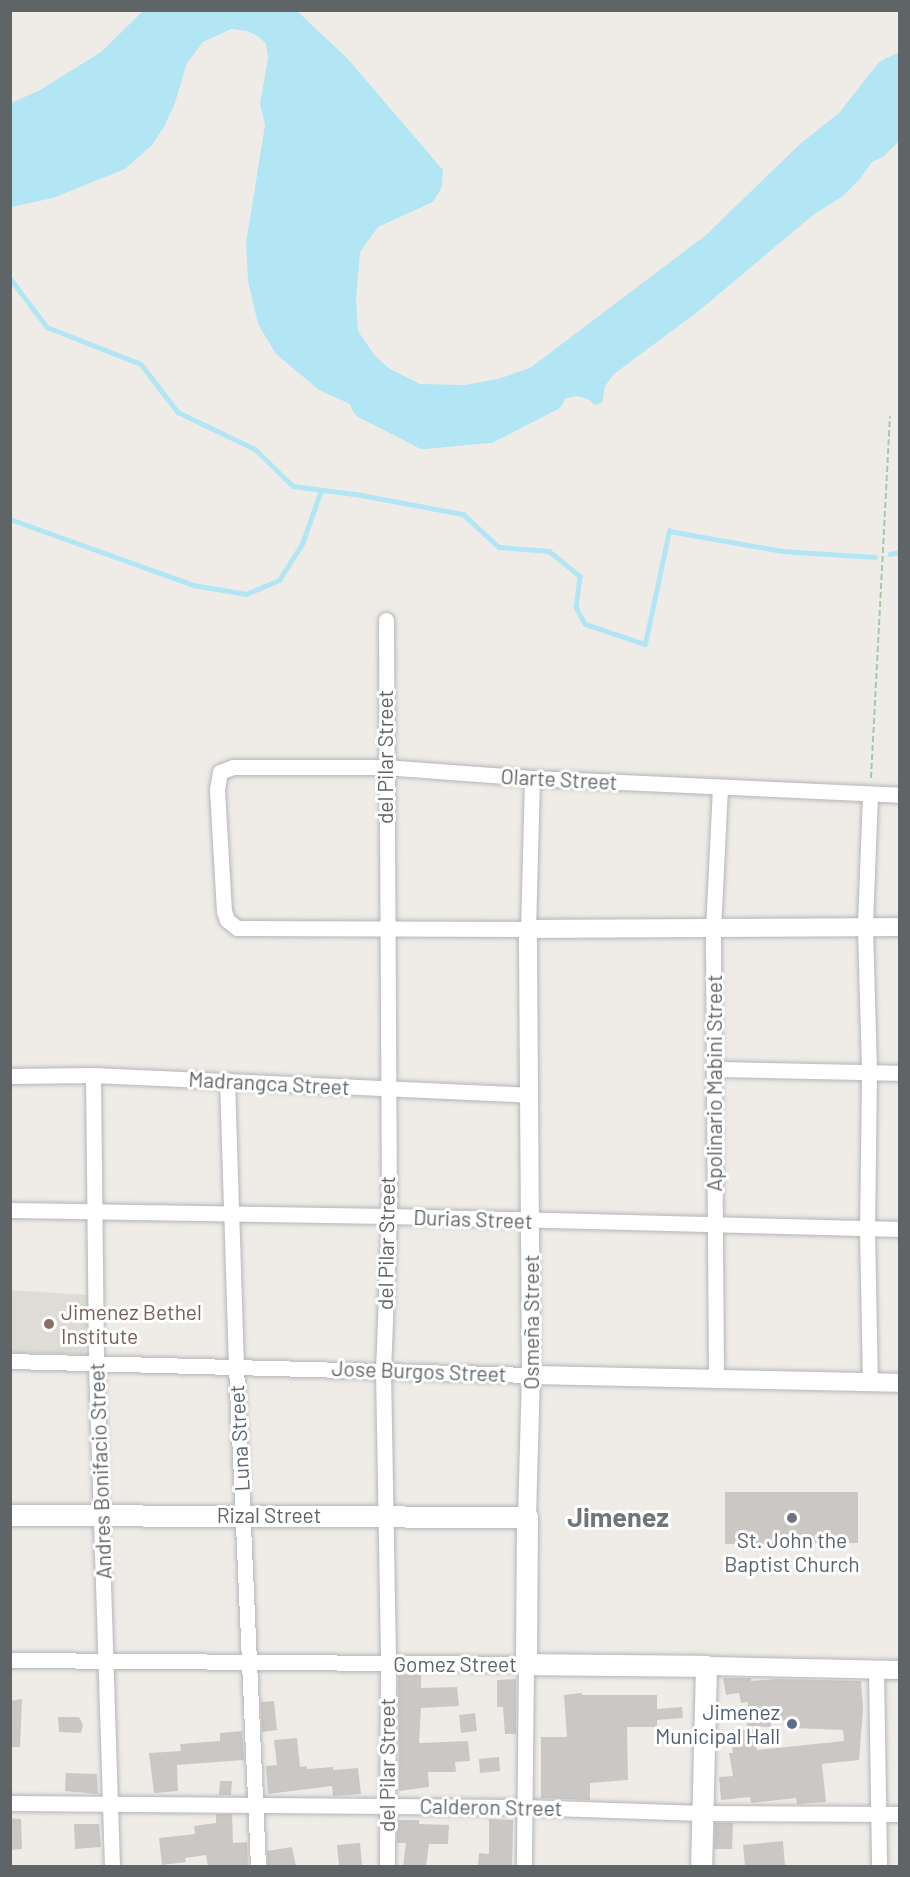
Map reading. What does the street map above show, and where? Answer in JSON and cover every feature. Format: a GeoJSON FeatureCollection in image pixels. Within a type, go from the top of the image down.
{"type":"FeatureCollection","features":[{"type":"Feature","properties":{"kind":"main road","name":"Rizal Street"},"geometry":{"type":"LineString","coordinates":[[10,1515],[527,1517]]}},
{"type":"Feature","properties":{"kind":"main road","name":"Osmeña Street"},"geometry":{"type":"LineString","coordinates":[[526,1664],[527,1517]]}},
{"type":"Feature","properties":{"kind":"main road","name":"Gomez Street"},"geometry":{"type":"LineString","coordinates":[[526,1664],[706,1666]]}},
{"type":"Feature","properties":{"kind":"main road"},"geometry":{"type":"LineString","coordinates":[[701,1866],[706,1666]]}},
{"type":"Feature","properties":{"kind":"street","name":"del Pilar Street"},"geometry":{"type":"LineString","coordinates":[[386,620],[384,767],[389,1216],[383,1370],[383,1515],[388,1664],[387,1866]]}},
{"type":"Feature","properties":{"kind":"street","name":"Olarte Street"},"geometry":{"type":"LineString","coordinates":[[387,929],[237,928],[232,925],[224,911],[217,789],[220,772],[233,767],[384,767],[532,778],[900,795]]}},
{"type":"Feature","properties":{"kind":"street","name":"Osmeña Street"},"geometry":{"type":"LineString","coordinates":[[527,1517],[531,1375],[528,929],[532,778]]}},
{"type":"Feature","properties":{"kind":"street","name":"Apolinario Mabini Street"},"geometry":{"type":"LineString","coordinates":[[716,1378],[713,930],[720,787]]}},
{"type":"Feature","properties":{"kind":"street"},"geometry":{"type":"LineString","coordinates":[[870,794],[865,927],[869,1072],[867,1228],[870,1383]]}},
{"type":"Feature","properties":{"kind":"street"},"geometry":{"type":"LineString","coordinates":[[387,929],[713,930],[900,927]]}},
{"type":"Feature","properties":{"kind":"street"},"geometry":{"type":"LineString","coordinates":[[714,1069],[900,1073]]}},
{"type":"Feature","properties":{"kind":"street","name":"Madrangca Street"},"geometry":{"type":"LineString","coordinates":[[10,1076],[93,1074],[386,1090],[528,1095]]}},
{"type":"Feature","properties":{"kind":"street","name":"Andres Bonifacio Street"},"geometry":{"type":"LineString","coordinates":[[93,1074],[96,1363],[112,1866]]}},
{"type":"Feature","properties":{"kind":"street","name":"Luna Street"},"geometry":{"type":"LineString","coordinates":[[227,1080],[236,1366],[258,1866]]}},
{"type":"Feature","properties":{"kind":"street","name":"Durias Street"},"geometry":{"type":"LineString","coordinates":[[10,1210],[389,1216],[900,1229]]}},
{"type":"Feature","properties":{"kind":"street","name":"Jose Burgos Street"},"geometry":{"type":"LineString","coordinates":[[10,1361],[900,1383]]}},
{"type":"Feature","properties":{"kind":"street","name":"Gomez Street"},"geometry":{"type":"LineString","coordinates":[[10,1660],[250,1660],[388,1664],[526,1664]]}},
{"type":"Feature","properties":{"kind":"street","name":"Osmeña Street"},"geometry":{"type":"LineString","coordinates":[[524,1866],[526,1664]]}},
{"type":"Feature","properties":{"kind":"street","name":"Gomez Street"},"geometry":{"type":"LineString","coordinates":[[706,1666],[900,1670]]}},
{"type":"Feature","properties":{"kind":"street"},"geometry":{"type":"LineString","coordinates":[[876,1669],[879,1866]]}},
{"type":"Feature","properties":{"kind":"street","name":"Calderon Street"},"geometry":{"type":"LineString","coordinates":[[10,1803],[386,1805],[702,1813],[900,1814]]}},
{"type":"Feature","properties":{"kind":"path"},"geometry":{"type":"LineString","coordinates":[[870,794],[890,416]]}},
{"type":"Feature","properties":{"kind":"shaded area","name":"Jimenez Bethel Institute"},"geometry":{"type":"Polygon","coordinates":[[[10,1290],[88,1295],[85,1354],[11,1353],[10,1290]]]}},
{"type":"Feature","properties":{"kind":"water"},"geometry":{"type":"Polygon","coordinates":[[[144,10],[297,11],[347,58],[443,170],[442,187],[433,202],[378,227],[360,252],[356,299],[358,331],[375,356],[390,369],[420,384],[464,385],[498,379],[530,368],[706,235],[800,144],[839,113],[879,62],[899,52],[899,141],[883,157],[872,162],[860,179],[843,196],[813,215],[700,310],[614,374],[605,386],[602,403],[595,405],[578,396],[567,398],[530,414],[504,414],[484,427],[465,425],[459,428],[426,428],[357,407],[319,390],[276,354],[258,324],[248,281],[246,243],[265,125],[260,104],[268,58],[266,44],[258,36],[247,31],[231,29],[203,42],[187,63],[175,103],[164,127],[152,145],[125,169],[53,198],[11,207],[11,103],[40,90],[101,52],[144,10]]]}},
{"type":"Feature","properties":{"kind":"building","name":"St. John the Baptist Church"},"geometry":{"type":"Polygon","coordinates":[[[725,1492],[858,1492],[858,1543],[725,1544],[725,1492]]]}},
{"type":"Feature","properties":{"kind":"building"},"geometry":{"type":"Polygon","coordinates":[[[421,1674],[421,1688],[457,1687],[459,1706],[421,1708],[419,1743],[468,1741],[470,1761],[455,1762],[456,1772],[428,1772],[429,1787],[399,1791],[398,1675],[421,1674]]]}},
{"type":"Feature","properties":{"kind":"building"},"geometry":{"type":"Polygon","coordinates":[[[723,1678],[751,1678],[751,1681],[777,1679],[861,1681],[863,1710],[859,1760],[822,1764],[826,1802],[797,1804],[796,1798],[751,1803],[750,1797],[721,1800],[719,1777],[733,1776],[729,1753],[733,1753],[730,1732],[753,1729],[757,1750],[844,1741],[843,1730],[794,1728],[793,1720],[771,1721],[771,1727],[747,1726],[748,1702],[741,1703],[739,1693],[726,1695],[723,1678]]]}},
{"type":"Feature","properties":{"kind":"building"},"geometry":{"type":"Polygon","coordinates":[[[516,1679],[516,1734],[505,1734],[503,1707],[497,1707],[497,1680],[516,1679]]]}},
{"type":"Feature","properties":{"kind":"building"},"geometry":{"type":"Polygon","coordinates":[[[582,1693],[582,1695],[657,1695],[657,1709],[682,1707],[683,1718],[657,1720],[657,1727],[627,1727],[628,1780],[590,1783],[590,1800],[541,1798],[541,1737],[567,1737],[564,1695],[582,1693]]]}},
{"type":"Feature","properties":{"kind":"building"},"geometry":{"type":"Polygon","coordinates":[[[22,1699],[20,1747],[10,1747],[10,1701],[22,1699]]]}},
{"type":"Feature","properties":{"kind":"building"},"geometry":{"type":"Polygon","coordinates":[[[274,1701],[277,1730],[262,1732],[261,1702],[274,1701]]]}},
{"type":"Feature","properties":{"kind":"building"},"geometry":{"type":"Polygon","coordinates":[[[475,1713],[477,1731],[461,1733],[459,1715],[475,1713]]]}},
{"type":"Feature","properties":{"kind":"building"},"geometry":{"type":"Polygon","coordinates":[[[58,1717],[79,1717],[83,1725],[81,1733],[59,1732],[58,1717]]]}},
{"type":"Feature","properties":{"kind":"building"},"geometry":{"type":"Polygon","coordinates":[[[242,1731],[244,1760],[177,1765],[178,1791],[154,1793],[149,1753],[181,1751],[180,1744],[220,1741],[220,1733],[242,1731]]]}},
{"type":"Feature","properties":{"kind":"building"},"geometry":{"type":"Polygon","coordinates":[[[297,1738],[300,1767],[307,1766],[307,1769],[333,1767],[333,1770],[358,1768],[361,1794],[333,1796],[332,1786],[268,1794],[266,1766],[277,1765],[274,1740],[297,1738]]]}},
{"type":"Feature","properties":{"kind":"building"},"geometry":{"type":"Polygon","coordinates":[[[499,1757],[500,1771],[480,1773],[479,1759],[499,1757]]]}},
{"type":"Feature","properties":{"kind":"building"},"geometry":{"type":"Polygon","coordinates":[[[66,1773],[97,1774],[98,1794],[65,1791],[66,1773]]]}},
{"type":"Feature","properties":{"kind":"building"},"geometry":{"type":"Polygon","coordinates":[[[220,1781],[232,1781],[231,1795],[219,1795],[220,1781]]]}},
{"type":"Feature","properties":{"kind":"building"},"geometry":{"type":"Polygon","coordinates":[[[216,1814],[232,1814],[233,1843],[247,1842],[248,1866],[208,1866],[206,1855],[185,1858],[186,1862],[162,1865],[159,1838],[195,1834],[194,1826],[216,1823],[216,1814]]]}},
{"type":"Feature","properties":{"kind":"building"},"geometry":{"type":"Polygon","coordinates":[[[10,1818],[21,1819],[22,1849],[10,1850],[10,1818]]]}},
{"type":"Feature","properties":{"kind":"building"},"geometry":{"type":"Polygon","coordinates":[[[489,1819],[513,1820],[512,1866],[478,1866],[479,1853],[489,1854],[489,1819]]]}},
{"type":"Feature","properties":{"kind":"building"},"geometry":{"type":"Polygon","coordinates":[[[397,1820],[419,1820],[419,1824],[449,1825],[448,1844],[429,1844],[426,1866],[403,1866],[406,1843],[397,1843],[397,1820]]]}},
{"type":"Feature","properties":{"kind":"building"},"geometry":{"type":"Polygon","coordinates":[[[715,1823],[733,1823],[732,1849],[714,1849],[715,1823]]]}},
{"type":"Feature","properties":{"kind":"building"},"geometry":{"type":"Polygon","coordinates":[[[74,1824],[99,1824],[101,1847],[75,1849],[74,1824]]]}},
{"type":"Feature","properties":{"kind":"building"},"geometry":{"type":"Polygon","coordinates":[[[783,1841],[785,1866],[745,1866],[743,1845],[783,1841]]]}},
{"type":"Feature","properties":{"kind":"building"},"geometry":{"type":"Polygon","coordinates":[[[360,1843],[362,1866],[339,1866],[337,1845],[360,1843]]]}},
{"type":"Feature","properties":{"kind":"building"},"geometry":{"type":"Polygon","coordinates":[[[292,1847],[296,1866],[268,1866],[267,1851],[292,1847]]]}},
{"type":"Feature","properties":{"kind":"waterway"},"geometry":{"type":"LineString","coordinates":[[10,278],[47,327],[141,364],[178,412],[255,449],[293,486],[361,495],[463,514],[499,547],[549,551],[580,576],[576,607],[585,624],[645,644],[669,531],[782,551],[875,557]]}},
{"type":"Feature","properties":{"kind":"waterway"},"geometry":{"type":"LineString","coordinates":[[359,394],[365,406],[424,436],[489,430],[551,398]]}},
{"type":"Feature","properties":{"kind":"waterway"},"geometry":{"type":"LineString","coordinates":[[10,519],[193,585],[246,594],[279,580],[302,544],[321,490]]}},
{"type":"Feature","properties":{"kind":"waterway"},"geometry":{"type":"LineString","coordinates":[[890,554],[900,552]]}},
{"type":"Feature","properties":{"kind":"place","name":"Jimenez Bethel Institute"},"geometry":{"type":"Point","coordinates":[49,1324]}},
{"type":"Feature","properties":{"kind":"place","name":"St. John the Baptist Church"},"geometry":{"type":"Point","coordinates":[792,1518]}},
{"type":"Feature","properties":{"kind":"place","name":"Jimenez Municipal Hall"},"geometry":{"type":"Point","coordinates":[792,1724]}},
{"type":"Feature","properties":{"kind":"district","name":"Jimenez"},"geometry":{"type":"Point","coordinates":[618,1517]}}]}
